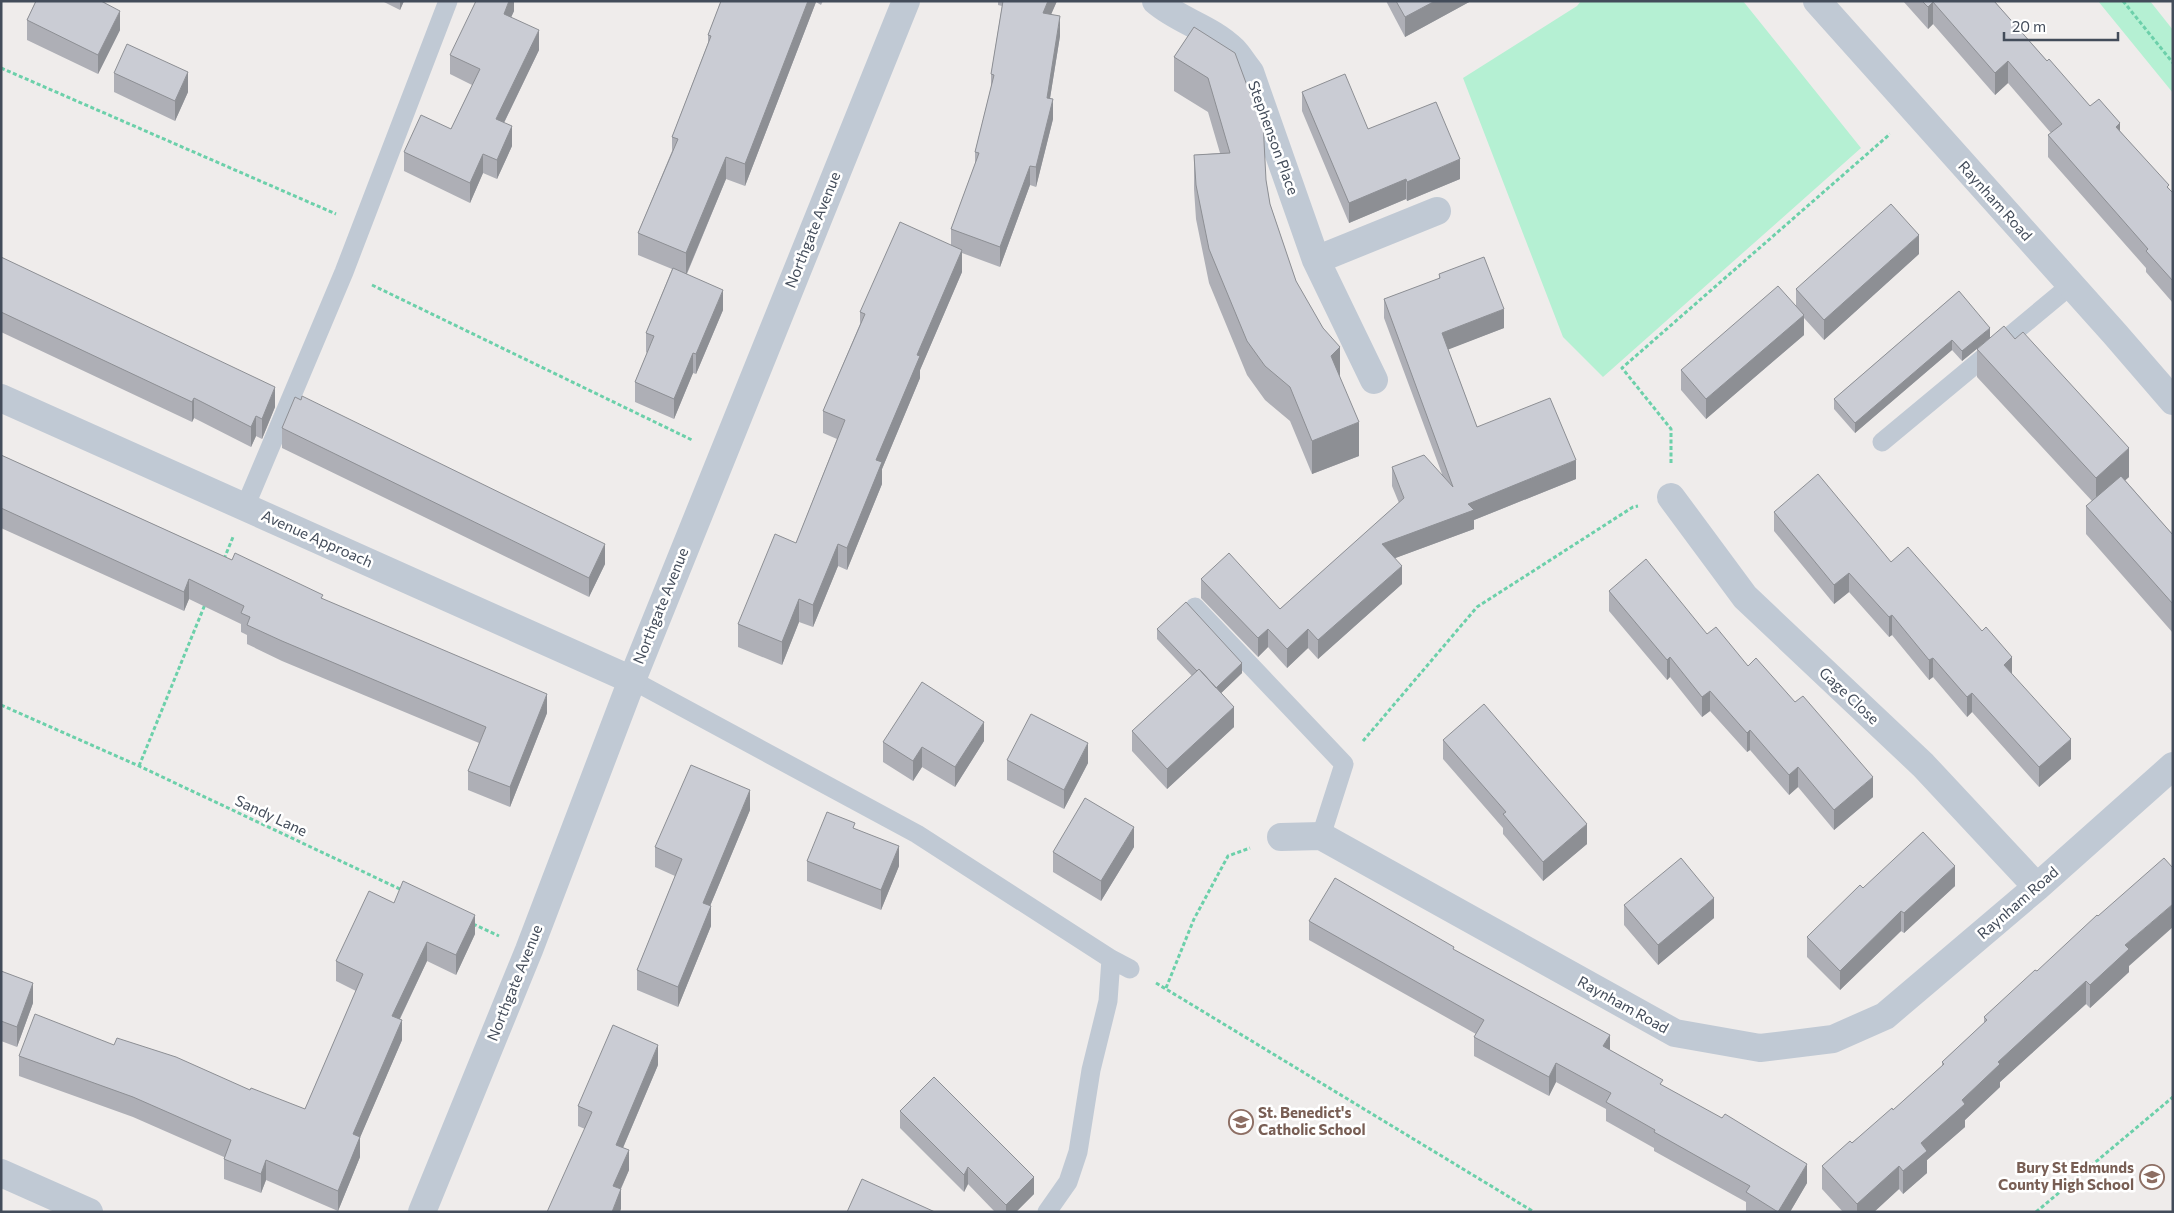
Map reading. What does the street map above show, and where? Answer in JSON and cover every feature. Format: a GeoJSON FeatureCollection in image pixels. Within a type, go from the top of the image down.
{"type":"FeatureCollection","features":[{"type":"Feature","properties":{"kind":"street","name":"Northgate Avenue"},"geometry":{"type":"LineString","coordinates":[[422,1212],[529,950],[632,680],[722,454],[906,1]]}},
{"type":"Feature","properties":{"kind":"street","name":"Stephenson Place"},"geometry":{"type":"LineString","coordinates":[[1156,1],[1166,10],[1206,31],[1233,50],[1250,72],[1316,260],[1374,380]]}},
{"type":"Feature","properties":{"kind":"street","name":"Raynham Road"},"geometry":{"type":"LineString","coordinates":[[1817,1],[2173,401]]}},
{"type":"Feature","properties":{"kind":"street"},"geometry":{"type":"LineString","coordinates":[[1316,260],[1437,211]]}},
{"type":"Feature","properties":{"kind":"street","name":"Avenue Approach"},"geometry":{"type":"LineString","coordinates":[[1,398],[632,680]]}},
{"type":"Feature","properties":{"kind":"street","name":"Gage Close"},"geometry":{"type":"LineString","coordinates":[[1671,497],[1744,598],[1922,765],[2037,887]]}},
{"type":"Feature","properties":{"kind":"street","name":"Raynham Road"},"geometry":{"type":"LineString","coordinates":[[1281,836],[1321,836],[1676,1033],[1760,1048],[1833,1039],[1885,1016],[2037,887],[2173,766]]}},
{"type":"Feature","properties":{"kind":"street"},"geometry":{"type":"LineString","coordinates":[[1,1173],[89,1212]]}},
{"type":"Feature","properties":{"kind":"lane"},"geometry":{"type":"LineString","coordinates":[[246,507],[344,272],[448,1]]}},
{"type":"Feature","properties":{"kind":"lane"},"geometry":{"type":"LineString","coordinates":[[1882,442],[2071,285]]}},
{"type":"Feature","properties":{"kind":"lane"},"geometry":{"type":"LineString","coordinates":[[1195,607],[1344,764],[1321,836]]}},
{"type":"Feature","properties":{"kind":"lane"},"geometry":{"type":"LineString","coordinates":[[632,680],[917,834],[1110,959],[1130,969]]}},
{"type":"Feature","properties":{"kind":"lane"},"geometry":{"type":"LineString","coordinates":[[1048,1212],[1068,1182],[1078,1152],[1091,1070],[1108,1001],[1110,959]]}},
{"type":"Feature","properties":{"kind":"path"},"geometry":{"type":"LineString","coordinates":[[2123,1],[2173,63]]}},
{"type":"Feature","properties":{"kind":"path"},"geometry":{"type":"LineString","coordinates":[[1,68],[361,226]]}},
{"type":"Feature","properties":{"kind":"path"},"geometry":{"type":"LineString","coordinates":[[1344,764],[1478,607],[1633,507],[1671,497],[1671,429],[1622,368],[1915,112]]}},
{"type":"Feature","properties":{"kind":"path"},"geometry":{"type":"LineString","coordinates":[[344,272],[722,454]]}},
{"type":"Feature","properties":{"kind":"path"},"geometry":{"type":"LineString","coordinates":[[224,560],[246,507]]}},
{"type":"Feature","properties":{"kind":"path"},"geometry":{"type":"LineString","coordinates":[[139,766],[209,596]]}},
{"type":"Feature","properties":{"kind":"path","name":"Sandy Lane"},"geometry":{"type":"LineString","coordinates":[[1,705],[139,766],[405,892]]}},
{"type":"Feature","properties":{"kind":"path"},"geometry":{"type":"LineString","coordinates":[[1281,836],[1228,856],[1194,919],[1166,988],[1534,1212]]}},
{"type":"Feature","properties":{"kind":"path"},"geometry":{"type":"LineString","coordinates":[[467,921],[529,950]]}},
{"type":"Feature","properties":{"kind":"path"},"geometry":{"type":"LineString","coordinates":[[2036,1212],[2173,1097]]}},
{"type":"Feature","properties":{"kind":"green space"},"geometry":{"type":"Polygon","coordinates":[[[1581,1],[1743,1],[1861,148],[1603,377],[1563,337],[1463,78],[1577,6],[1581,1]]]}},
{"type":"Feature","properties":{"kind":"green space"},"geometry":{"type":"Polygon","coordinates":[[[2098,1],[2150,1],[2173,30],[2173,93],[2098,1]]]}},
{"type":"Feature","properties":{"kind":"building"},"geometry":{"type":"Polygon","coordinates":[[[36,1],[101,1],[120,11],[98,55],[27,20],[36,1]]]}},
{"type":"Feature","properties":{"kind":"building"},"geometry":{"type":"Polygon","coordinates":[[[476,1],[509,1],[504,14],[539,30],[496,119],[512,126],[497,160],[483,154],[470,183],[404,152],[421,115],[451,129],[480,69],[450,55],[476,1]]]}},
{"type":"Feature","properties":{"kind":"building"},"geometry":{"type":"Polygon","coordinates":[[[721,1],[808,1],[745,164],[726,157],[686,253],[638,233],[678,139],[672,137],[711,36],[708,35],[721,1]]]}},
{"type":"Feature","properties":{"kind":"building"},"geometry":{"type":"Polygon","coordinates":[[[1003,1],[1048,1],[1043,13],[1060,16],[1047,98],[1053,99],[1036,167],[1030,166],[1000,247],[951,229],[979,153],[975,152],[994,75],[991,74],[1003,1]]]}},
{"type":"Feature","properties":{"kind":"building"},"geometry":{"type":"Polygon","coordinates":[[[1396,1],[1435,1],[1405,17],[1396,1]]]}},
{"type":"Feature","properties":{"kind":"building"},"geometry":{"type":"Polygon","coordinates":[[[1922,1],[1994,1],[2090,106],[2099,99],[2120,123],[2116,127],[2169,185],[2167,187],[2173,193],[2173,281],[2146,251],[2148,249],[2048,135],[2062,124],[2008,61],[1995,73],[1933,2],[1928,7],[1922,1]]]}},
{"type":"Feature","properties":{"kind":"building"},"geometry":{"type":"Polygon","coordinates":[[[1194,27],[1235,53],[1252,99],[1254,97],[1263,122],[1266,180],[1270,204],[1296,281],[1323,328],[1340,347],[1331,356],[1359,422],[1312,441],[1290,387],[1265,366],[1247,341],[1209,249],[1196,185],[1194,155],[1230,153],[1208,78],[1174,57],[1194,27]]]}},
{"type":"Feature","properties":{"kind":"building"},"geometry":{"type":"Polygon","coordinates":[[[127,44],[188,72],[175,101],[114,73],[127,44]]]}},
{"type":"Feature","properties":{"kind":"building"},"geometry":{"type":"Polygon","coordinates":[[[1345,74],[1368,129],[1436,102],[1460,159],[1407,182],[1406,179],[1349,203],[1302,92],[1345,74]]]}},
{"type":"Feature","properties":{"kind":"building"},"geometry":{"type":"Polygon","coordinates":[[[1891,204],[1919,235],[1824,320],[1796,289],[1891,204]]]}},
{"type":"Feature","properties":{"kind":"building"},"geometry":{"type":"Polygon","coordinates":[[[900,222],[962,250],[917,355],[920,356],[876,460],[882,462],[847,548],[838,544],[813,605],[799,599],[782,642],[738,624],[775,534],[796,543],[845,420],[823,411],[865,314],[860,312],[900,222]]]}},
{"type":"Feature","properties":{"kind":"building"},"geometry":{"type":"Polygon","coordinates":[[[1,257],[275,387],[262,419],[256,416],[251,427],[194,398],[192,402],[1,312],[1,257]]]}},
{"type":"Feature","properties":{"kind":"building"},"geometry":{"type":"Polygon","coordinates":[[[1484,257],[1504,309],[1442,333],[1477,427],[1550,398],[1576,460],[1468,504],[1474,510],[1382,544],[1402,566],[1318,640],[1308,629],[1287,649],[1268,629],[1258,638],[1201,579],[1229,553],[1280,609],[1404,498],[1392,467],[1424,455],[1453,487],[1384,299],[1440,278],[1439,274],[1484,257]]]}},
{"type":"Feature","properties":{"kind":"building"},"geometry":{"type":"Polygon","coordinates":[[[673,268],[723,290],[696,354],[693,353],[674,399],[635,382],[654,336],[646,333],[673,268]]]}},
{"type":"Feature","properties":{"kind":"building"},"geometry":{"type":"Polygon","coordinates":[[[1778,286],[1804,315],[1706,399],[1681,370],[1778,286]]]}},
{"type":"Feature","properties":{"kind":"building"},"geometry":{"type":"Polygon","coordinates":[[[1959,291],[1990,328],[1962,351],[1952,340],[1855,423],[1834,399],[1959,291]]]}},
{"type":"Feature","properties":{"kind":"building"},"geometry":{"type":"Polygon","coordinates":[[[2004,326],[2015,339],[2023,332],[2129,448],[2096,478],[1977,349],[2004,326]]]}},
{"type":"Feature","properties":{"kind":"building"},"geometry":{"type":"Polygon","coordinates":[[[302,396],[605,544],[589,578],[282,428],[295,397],[301,400],[302,396]]]}},
{"type":"Feature","properties":{"kind":"building"},"geometry":{"type":"Polygon","coordinates":[[[1,455],[232,560],[235,553],[323,595],[321,598],[547,694],[510,787],[468,771],[486,727],[247,625],[250,617],[241,613],[244,606],[189,579],[184,592],[1,508],[1,455]]]}},
{"type":"Feature","properties":{"kind":"building"},"geometry":{"type":"Polygon","coordinates":[[[1818,474],[1891,562],[1908,547],[1982,631],[1986,627],[2012,657],[2004,665],[2071,739],[2039,767],[1972,693],[1967,697],[1933,658],[1929,660],[1892,615],[1889,617],[1849,573],[1834,585],[1774,512],[1818,474]]]}},
{"type":"Feature","properties":{"kind":"building"},"geometry":{"type":"Polygon","coordinates":[[[2121,476],[2173,535],[2173,604],[2086,506],[2121,476]]]}},
{"type":"Feature","properties":{"kind":"building"},"geometry":{"type":"Polygon","coordinates":[[[1646,559],[1707,634],[1716,627],[1748,666],[1756,658],[1795,702],[1803,696],[1873,777],[1834,810],[1798,767],[1789,775],[1750,730],[1747,733],[1710,691],[1702,697],[1670,657],[1667,660],[1609,591],[1646,559]]]}},
{"type":"Feature","properties":{"kind":"building"},"geometry":{"type":"Polygon","coordinates":[[[1186,602],[1242,663],[1216,688],[1157,629],[1186,602]]]}},
{"type":"Feature","properties":{"kind":"building"},"geometry":{"type":"Polygon","coordinates":[[[1199,669],[1234,707],[1167,769],[1132,731],[1199,669]]]}},
{"type":"Feature","properties":{"kind":"building"},"geometry":{"type":"Polygon","coordinates":[[[922,682],[984,722],[955,767],[922,747],[913,761],[883,742],[922,682]]]}},
{"type":"Feature","properties":{"kind":"building"},"geometry":{"type":"Polygon","coordinates":[[[1484,704],[1587,824],[1543,862],[1503,814],[1506,812],[1443,740],[1484,704]]]}},
{"type":"Feature","properties":{"kind":"building"},"geometry":{"type":"Polygon","coordinates":[[[1031,714],[1088,743],[1064,790],[1007,760],[1031,714]]]}},
{"type":"Feature","properties":{"kind":"building"},"geometry":{"type":"Polygon","coordinates":[[[691,765],[750,790],[703,903],[711,906],[678,987],[637,970],[682,859],[655,847],[691,765]]]}},
{"type":"Feature","properties":{"kind":"building"},"geometry":{"type":"Polygon","coordinates":[[[1085,798],[1134,827],[1101,881],[1053,852],[1085,798]]]}},
{"type":"Feature","properties":{"kind":"building"},"geometry":{"type":"Polygon","coordinates":[[[827,812],[855,823],[853,828],[899,846],[881,890],[807,861],[827,812]]]}},
{"type":"Feature","properties":{"kind":"building"},"geometry":{"type":"Polygon","coordinates":[[[1923,832],[1955,866],[1904,913],[1901,911],[1840,971],[1807,937],[1860,885],[1863,888],[1923,832]]]}},
{"type":"Feature","properties":{"kind":"building"},"geometry":{"type":"Polygon","coordinates":[[[1681,858],[1714,898],[1658,945],[1624,905],[1681,858]]]}},
{"type":"Feature","properties":{"kind":"building"},"geometry":{"type":"Polygon","coordinates":[[[2164,858],[2173,866],[2173,904],[2125,945],[2129,949],[2090,985],[2086,981],[1998,1062],[2000,1064],[1962,1100],[1965,1104],[1921,1143],[1927,1151],[1903,1171],[1899,1166],[1857,1204],[1822,1166],[1850,1141],[1852,1143],[1892,1108],[1893,1110],[1944,1064],[1942,1062],[1987,1020],[1984,1017],[2097,915],[2164,858]]]}},
{"type":"Feature","properties":{"kind":"building"},"geometry":{"type":"Polygon","coordinates":[[[1335,878],[1454,947],[1453,949],[1610,1035],[1603,1046],[1663,1080],[1660,1084],[1722,1118],[1725,1114],[1807,1164],[1778,1212],[1746,1192],[1750,1186],[1654,1132],[1655,1130],[1606,1102],[1611,1093],[1556,1063],[1549,1077],[1474,1037],[1484,1020],[1309,921],[1335,878]]]}},
{"type":"Feature","properties":{"kind":"building"},"geometry":{"type":"Polygon","coordinates":[[[403,881],[475,915],[456,955],[427,942],[392,1016],[402,1020],[353,1134],[360,1137],[338,1191],[266,1160],[261,1174],[224,1159],[231,1140],[133,1097],[19,1056],[35,1014],[114,1045],[117,1038],[176,1057],[250,1090],[251,1088],[305,1109],[363,974],[336,961],[369,891],[394,903],[403,881]]]}},
{"type":"Feature","properties":{"kind":"building"},"geometry":{"type":"Polygon","coordinates":[[[1,971],[33,983],[17,1027],[1,1021],[1,971]]]}},
{"type":"Feature","properties":{"kind":"building"},"geometry":{"type":"Polygon","coordinates":[[[613,1025],[658,1045],[616,1145],[629,1150],[613,1186],[621,1189],[612,1212],[547,1212],[592,1112],[578,1106],[613,1025]]]}},
{"type":"Feature","properties":{"kind":"building"},"geometry":{"type":"Polygon","coordinates":[[[934,1077],[1034,1177],[1006,1205],[968,1167],[964,1175],[900,1111],[934,1077]]]}},
{"type":"Feature","properties":{"kind":"building"},"geometry":{"type":"Polygon","coordinates":[[[862,1179],[935,1212],[847,1212],[862,1179]]]}},
{"type":"Feature","properties":{"kind":"place","name":"St. Benedict's Catholic School"},"geometry":{"type":"Point","coordinates":[1241,1122]}},
{"type":"Feature","properties":{"kind":"place","name":"Bury St Edmunds County High School"},"geometry":{"type":"Point","coordinates":[2152,1177]}}]}
